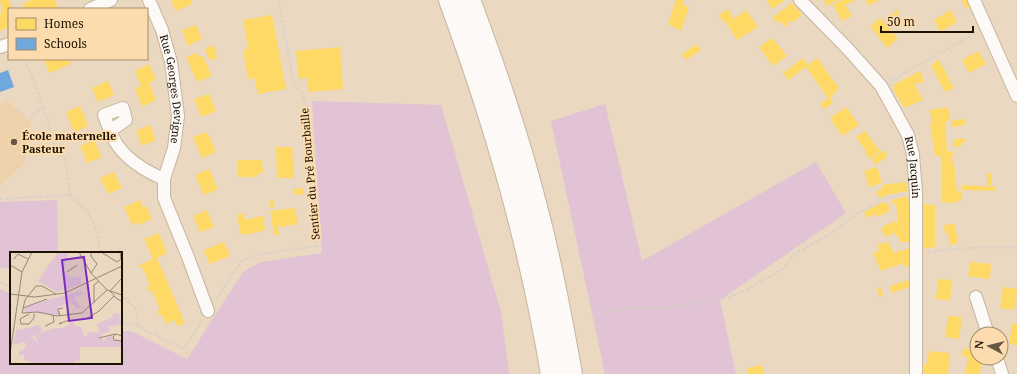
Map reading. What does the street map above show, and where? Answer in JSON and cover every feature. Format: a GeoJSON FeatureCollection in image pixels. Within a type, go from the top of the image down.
{"type":"FeatureCollection","features":[{"type":"Feature","properties":{"kind":"highway"},"geometry":{"type":"LineString","coordinates":[[450,0],[486,100],[512,189],[532,269],[552,374]]}},
{"type":"Feature","properties":{"kind":"highway"},"geometry":{"type":"LineString","coordinates":[[469,0],[510,119],[537,211],[558,305],[571,374]]}},
{"type":"Feature","properties":{"kind":"street"},"geometry":{"type":"LineString","coordinates":[[92,8],[111,0]]}},
{"type":"Feature","properties":{"kind":"street","name":"Rue Georges Devigne"},"geometry":{"type":"LineString","coordinates":[[149,0],[162,30],[171,62],[178,116],[174,148],[164,179],[164,198],[208,311]]}},
{"type":"Feature","properties":{"kind":"street","name":"Rue Jacquin"},"geometry":{"type":"LineString","coordinates":[[800,0],[881,86],[908,135],[913,155],[916,192],[916,374]]}},
{"type":"Feature","properties":{"kind":"street"},"geometry":{"type":"LineString","coordinates":[[974,0],[1017,96]]}},
{"type":"Feature","properties":{"kind":"street"},"geometry":{"type":"LineString","coordinates":[[111,130],[118,146],[144,171],[164,179]]}},
{"type":"Feature","properties":{"kind":"street"},"geometry":{"type":"LineString","coordinates":[[976,297],[985,326]]}},
{"type":"Feature","properties":{"kind":"path","name":"Sentier du Pré Bourbaille"},"geometry":{"type":"LineString","coordinates":[[122,323],[139,327],[184,349],[242,261],[260,254],[316,246],[307,112],[302,93],[294,83],[278,0]]}},
{"type":"Feature","properties":{"kind":"path"},"geometry":{"type":"LineString","coordinates":[[881,86],[986,28]]}},
{"type":"Feature","properties":{"kind":"path"},"geometry":{"type":"LineString","coordinates":[[25,60],[43,106],[55,147],[66,161],[70,195],[89,214],[97,232],[101,252]]}},
{"type":"Feature","properties":{"kind":"path"},"geometry":{"type":"LineString","coordinates":[[29,119],[43,106]]}},
{"type":"Feature","properties":{"kind":"path"},"geometry":{"type":"LineString","coordinates":[[599,312],[635,308],[661,309],[720,300],[745,291],[784,268],[793,255],[833,232],[855,215],[887,198],[916,192]]}},
{"type":"Feature","properties":{"kind":"path"},"geometry":{"type":"LineString","coordinates":[[0,199],[70,195]]}},
{"type":"Feature","properties":{"kind":"path"},"geometry":{"type":"LineString","coordinates":[[917,254],[964,248],[1017,247]]}},
{"type":"Feature","properties":{"kind":"path"},"geometry":{"type":"LineString","coordinates":[[0,282],[10,287]]}},
{"type":"Feature","properties":{"kind":"path"},"geometry":{"type":"LineString","coordinates":[[122,294],[137,311],[139,327]]}},
{"type":"Feature","properties":{"kind":"shaded area","name":"École maternelle Pasteur"},"geometry":{"type":"Polygon","coordinates":[[[6,100],[31,121],[25,163],[0,186],[0,104],[6,100]]]}},
{"type":"Feature","properties":{"kind":"shaded area"},"geometry":{"type":"Polygon","coordinates":[[[312,101],[441,105],[501,312],[509,374],[0,374],[0,289],[10,294],[10,364],[122,364],[122,331],[133,332],[187,359],[243,272],[261,262],[322,253],[312,101]]]}},
{"type":"Feature","properties":{"kind":"shaded area"},"geometry":{"type":"Polygon","coordinates":[[[605,104],[642,261],[816,162],[846,213],[720,300],[736,374],[605,374],[551,121],[605,104]]]}},
{"type":"Feature","properties":{"kind":"shaded area"},"geometry":{"type":"Polygon","coordinates":[[[57,200],[58,252],[10,252],[10,268],[0,268],[0,202],[57,200]]]}},
{"type":"Feature","properties":{"kind":"building: Homes"},"geometry":{"type":"Polygon","coordinates":[[[0,0],[9,0],[13,8],[8,8],[8,27],[0,31],[0,14],[2,13],[0,0]]]}},
{"type":"Feature","properties":{"kind":"building: Homes"},"geometry":{"type":"Polygon","coordinates":[[[31,0],[55,0],[58,7],[24,8],[22,4],[31,0]]]}},
{"type":"Feature","properties":{"kind":"building: Homes"},"geometry":{"type":"Polygon","coordinates":[[[171,0],[191,0],[192,4],[176,11],[171,0]]]}},
{"type":"Feature","properties":{"kind":"building: Homes"},"geometry":{"type":"Polygon","coordinates":[[[676,0],[684,0],[683,5],[689,7],[681,31],[668,24],[676,0]]]}},
{"type":"Feature","properties":{"kind":"building: Homes"},"geometry":{"type":"Polygon","coordinates":[[[766,0],[785,0],[772,9],[766,0]]]}},
{"type":"Feature","properties":{"kind":"building: Homes"},"geometry":{"type":"Polygon","coordinates":[[[824,0],[838,0],[827,6],[824,0]]]}},
{"type":"Feature","properties":{"kind":"building: Homes"},"geometry":{"type":"Polygon","coordinates":[[[841,0],[855,0],[845,5],[852,16],[842,21],[833,5],[841,0]]]}},
{"type":"Feature","properties":{"kind":"building: Homes"},"geometry":{"type":"Polygon","coordinates":[[[879,0],[868,6],[866,1],[879,0]]]}},
{"type":"Feature","properties":{"kind":"building: Homes"},"geometry":{"type":"Polygon","coordinates":[[[962,0],[968,0],[971,6],[966,9],[962,0]]]}},
{"type":"Feature","properties":{"kind":"building: Homes"},"geometry":{"type":"Polygon","coordinates":[[[792,3],[802,15],[793,22],[791,20],[785,27],[780,21],[777,23],[773,17],[792,3]]]}},
{"type":"Feature","properties":{"kind":"building: Homes"},"geometry":{"type":"Polygon","coordinates":[[[728,9],[734,19],[746,10],[758,27],[737,40],[727,24],[732,20],[725,24],[719,15],[728,9]]]}},
{"type":"Feature","properties":{"kind":"building: Homes"},"geometry":{"type":"Polygon","coordinates":[[[897,10],[900,13],[888,23],[885,20],[897,10]]]}},
{"type":"Feature","properties":{"kind":"building: Homes"},"geometry":{"type":"Polygon","coordinates":[[[951,10],[957,22],[940,32],[934,20],[951,10]]]}},
{"type":"Feature","properties":{"kind":"building: Homes"},"geometry":{"type":"Polygon","coordinates":[[[272,15],[286,89],[258,94],[254,78],[248,79],[243,50],[248,49],[243,20],[272,15]]]}},
{"type":"Feature","properties":{"kind":"building: Homes"},"geometry":{"type":"Polygon","coordinates":[[[880,18],[898,39],[887,48],[870,26],[880,18]]]}},
{"type":"Feature","properties":{"kind":"building: Homes"},"geometry":{"type":"Polygon","coordinates":[[[196,25],[202,39],[188,46],[182,30],[196,25]]]}},
{"type":"Feature","properties":{"kind":"building: Homes"},"geometry":{"type":"Polygon","coordinates":[[[772,38],[787,56],[773,66],[759,47],[772,38]]]}},
{"type":"Feature","properties":{"kind":"building: Homes"},"geometry":{"type":"Polygon","coordinates":[[[697,44],[701,50],[686,60],[682,54],[697,44]]]}},
{"type":"Feature","properties":{"kind":"building: Homes"},"geometry":{"type":"Polygon","coordinates":[[[214,45],[217,59],[213,60],[212,58],[209,59],[205,49],[214,45]]]}},
{"type":"Feature","properties":{"kind":"building: Homes"},"geometry":{"type":"Polygon","coordinates":[[[340,47],[343,89],[309,92],[307,78],[299,79],[296,51],[340,47]]]}},
{"type":"Feature","properties":{"kind":"building: Homes"},"geometry":{"type":"Polygon","coordinates":[[[978,51],[986,64],[969,73],[962,60],[978,51]]]}},
{"type":"Feature","properties":{"kind":"building: Homes"},"geometry":{"type":"Polygon","coordinates":[[[197,53],[199,57],[203,56],[212,76],[197,82],[186,57],[197,53]]]}},
{"type":"Feature","properties":{"kind":"building: Homes"},"geometry":{"type":"Polygon","coordinates":[[[803,58],[808,65],[817,58],[839,88],[830,98],[833,103],[824,109],[820,104],[828,98],[806,67],[788,80],[783,73],[803,58]]]}},
{"type":"Feature","properties":{"kind":"building: Homes"},"geometry":{"type":"Polygon","coordinates":[[[44,60],[69,60],[71,64],[49,73],[44,60]]]}},
{"type":"Feature","properties":{"kind":"building: Homes"},"geometry":{"type":"Polygon","coordinates":[[[939,60],[954,88],[945,92],[931,65],[939,60]]]}},
{"type":"Feature","properties":{"kind":"building: Homes"},"geometry":{"type":"Polygon","coordinates":[[[149,64],[156,80],[149,83],[156,100],[142,107],[135,88],[141,86],[135,71],[149,64]]]}},
{"type":"Feature","properties":{"kind":"building: Homes"},"geometry":{"type":"Polygon","coordinates":[[[920,71],[924,82],[914,84],[923,100],[904,108],[893,89],[895,88],[893,85],[920,71]]]}},
{"type":"Feature","properties":{"kind":"building: Homes"},"geometry":{"type":"Polygon","coordinates":[[[108,81],[114,95],[98,102],[92,88],[108,81]]]}},
{"type":"Feature","properties":{"kind":"building: Homes"},"geometry":{"type":"Polygon","coordinates":[[[209,94],[216,111],[201,117],[194,99],[209,94]]]}},
{"type":"Feature","properties":{"kind":"building: Homes"},"geometry":{"type":"Polygon","coordinates":[[[80,106],[88,126],[74,132],[66,112],[80,106]]]}},
{"type":"Feature","properties":{"kind":"building: Homes"},"geometry":{"type":"Polygon","coordinates":[[[846,107],[859,125],[842,136],[830,118],[846,107]]]}},
{"type":"Feature","properties":{"kind":"building: Homes"},"geometry":{"type":"Polygon","coordinates":[[[948,107],[950,121],[945,121],[947,152],[953,151],[952,162],[954,162],[957,192],[961,191],[962,200],[952,203],[942,202],[941,156],[935,156],[930,124],[932,124],[930,110],[948,107]]]}},
{"type":"Feature","properties":{"kind":"building: Homes"},"geometry":{"type":"Polygon","coordinates":[[[965,119],[966,125],[952,127],[951,121],[965,119]]]}},
{"type":"Feature","properties":{"kind":"building: Homes"},"geometry":{"type":"Polygon","coordinates":[[[150,125],[156,140],[142,146],[136,131],[150,125]]]}},
{"type":"Feature","properties":{"kind":"building: Homes"},"geometry":{"type":"Polygon","coordinates":[[[865,131],[880,151],[869,159],[865,153],[866,151],[856,137],[865,131]]]}},
{"type":"Feature","properties":{"kind":"building: Homes"},"geometry":{"type":"Polygon","coordinates":[[[207,132],[216,152],[202,158],[193,137],[207,132]]]}},
{"type":"Feature","properties":{"kind":"building: Homes"},"geometry":{"type":"Polygon","coordinates":[[[965,138],[966,142],[961,143],[962,146],[954,147],[953,140],[965,138]]]}},
{"type":"Feature","properties":{"kind":"building: Homes"},"geometry":{"type":"Polygon","coordinates":[[[94,140],[102,157],[87,163],[80,146],[94,140]]]}},
{"type":"Feature","properties":{"kind":"building: Homes"},"geometry":{"type":"Polygon","coordinates":[[[276,147],[292,147],[294,178],[277,178],[276,147]]]}},
{"type":"Feature","properties":{"kind":"building: Homes"},"geometry":{"type":"Polygon","coordinates":[[[884,150],[888,156],[875,165],[872,158],[884,150]]]}},
{"type":"Feature","properties":{"kind":"building: Homes"},"geometry":{"type":"Polygon","coordinates":[[[238,160],[262,160],[263,173],[257,173],[257,177],[238,177],[238,160]]]}},
{"type":"Feature","properties":{"kind":"building: Homes"},"geometry":{"type":"Polygon","coordinates":[[[877,167],[882,183],[869,187],[864,171],[877,167]]]}},
{"type":"Feature","properties":{"kind":"building: Homes"},"geometry":{"type":"Polygon","coordinates":[[[209,169],[218,189],[204,195],[195,175],[209,169]]]}},
{"type":"Feature","properties":{"kind":"building: Homes"},"geometry":{"type":"Polygon","coordinates":[[[114,172],[122,188],[108,194],[100,178],[114,172]]]}},
{"type":"Feature","properties":{"kind":"building: Homes"},"geometry":{"type":"Polygon","coordinates":[[[987,173],[992,173],[991,186],[987,185],[987,173]]]}},
{"type":"Feature","properties":{"kind":"building: Homes"},"geometry":{"type":"Polygon","coordinates":[[[908,182],[908,191],[886,195],[880,198],[876,192],[883,188],[882,185],[908,182]]]}},
{"type":"Feature","properties":{"kind":"building: Homes"},"geometry":{"type":"Polygon","coordinates":[[[962,185],[996,187],[996,191],[962,190],[962,185]]]}},
{"type":"Feature","properties":{"kind":"building: Homes"},"geometry":{"type":"Polygon","coordinates":[[[303,188],[303,194],[293,195],[293,189],[303,188]]]}},
{"type":"Feature","properties":{"kind":"building: Homes"},"geometry":{"type":"Polygon","coordinates":[[[908,196],[910,210],[910,242],[900,242],[899,237],[897,237],[895,233],[885,237],[881,228],[890,223],[898,222],[896,204],[893,205],[892,200],[908,196]]]}},
{"type":"Feature","properties":{"kind":"building: Homes"},"geometry":{"type":"Polygon","coordinates":[[[140,200],[143,207],[146,206],[152,219],[139,225],[138,222],[132,225],[124,207],[140,200]]]}},
{"type":"Feature","properties":{"kind":"building: Homes"},"geometry":{"type":"Polygon","coordinates":[[[273,200],[274,208],[270,208],[269,201],[273,200]]]}},
{"type":"Feature","properties":{"kind":"building: Homes"},"geometry":{"type":"Polygon","coordinates":[[[883,202],[889,205],[890,211],[877,217],[875,214],[867,218],[864,212],[883,202]]]}},
{"type":"Feature","properties":{"kind":"building: Homes"},"geometry":{"type":"Polygon","coordinates":[[[921,204],[935,205],[935,247],[922,249],[921,204]]]}},
{"type":"Feature","properties":{"kind":"building: Homes"},"geometry":{"type":"Polygon","coordinates":[[[295,208],[298,224],[278,227],[279,234],[274,235],[270,211],[295,208]]]}},
{"type":"Feature","properties":{"kind":"building: Homes"},"geometry":{"type":"Polygon","coordinates":[[[207,210],[214,227],[200,232],[193,216],[207,210]]]}},
{"type":"Feature","properties":{"kind":"building: Homes"},"geometry":{"type":"Polygon","coordinates":[[[244,213],[245,220],[263,216],[265,230],[245,235],[245,233],[240,234],[237,214],[244,213]]]}},
{"type":"Feature","properties":{"kind":"building: Homes"},"geometry":{"type":"Polygon","coordinates":[[[955,224],[958,243],[950,245],[948,233],[945,234],[944,225],[955,224]]]}},
{"type":"Feature","properties":{"kind":"building: Homes"},"geometry":{"type":"Polygon","coordinates":[[[159,233],[167,253],[157,258],[185,323],[177,326],[175,320],[166,324],[162,314],[159,316],[157,311],[160,309],[152,290],[149,292],[147,287],[150,285],[142,267],[139,268],[138,266],[153,259],[144,239],[159,233]]]}},
{"type":"Feature","properties":{"kind":"building: Homes"},"geometry":{"type":"Polygon","coordinates":[[[224,242],[230,256],[209,264],[204,250],[224,242]]]}},
{"type":"Feature","properties":{"kind":"building: Homes"},"geometry":{"type":"Polygon","coordinates":[[[888,242],[894,253],[910,248],[910,266],[905,267],[904,263],[881,271],[873,253],[879,251],[877,245],[888,242]]]}},
{"type":"Feature","properties":{"kind":"building: Homes"},"geometry":{"type":"Polygon","coordinates":[[[970,262],[991,264],[990,279],[968,276],[970,262]]]}},
{"type":"Feature","properties":{"kind":"building: Homes"},"geometry":{"type":"Polygon","coordinates":[[[938,279],[952,280],[950,301],[936,299],[938,279]]]}},
{"type":"Feature","properties":{"kind":"building: Homes"},"geometry":{"type":"Polygon","coordinates":[[[910,280],[910,287],[892,293],[890,287],[892,285],[910,280]]]}},
{"type":"Feature","properties":{"kind":"building: Homes"},"geometry":{"type":"Polygon","coordinates":[[[880,287],[883,296],[879,297],[877,288],[880,287]]]}},
{"type":"Feature","properties":{"kind":"building: Homes"},"geometry":{"type":"Polygon","coordinates":[[[1003,287],[1017,289],[1014,310],[1000,308],[1003,287]]]}},
{"type":"Feature","properties":{"kind":"building: Homes"},"geometry":{"type":"Polygon","coordinates":[[[948,316],[962,317],[959,339],[945,337],[948,316]]]}},
{"type":"Feature","properties":{"kind":"building: Homes"},"geometry":{"type":"Polygon","coordinates":[[[1012,324],[1017,324],[1017,345],[1009,344],[1012,324]]]}},
{"type":"Feature","properties":{"kind":"building: Homes"},"geometry":{"type":"Polygon","coordinates":[[[963,348],[969,349],[969,366],[981,366],[980,374],[965,374],[968,357],[962,356],[963,348]]]}},
{"type":"Feature","properties":{"kind":"building: Homes"},"geometry":{"type":"Polygon","coordinates":[[[929,351],[950,353],[948,374],[924,374],[924,363],[927,364],[929,351]]]}},
{"type":"Feature","properties":{"kind":"building: Homes"},"geometry":{"type":"Polygon","coordinates":[[[762,365],[764,374],[748,374],[747,368],[762,365]]]}},
{"type":"Feature","properties":{"kind":"building: Schools"},"geometry":{"type":"Polygon","coordinates":[[[8,70],[14,87],[0,92],[0,73],[8,70]]]}},
{"type":"Feature","properties":{"kind":"place","name":"École maternelle Pasteur"},"geometry":{"type":"Point","coordinates":[14,142]}}]}
